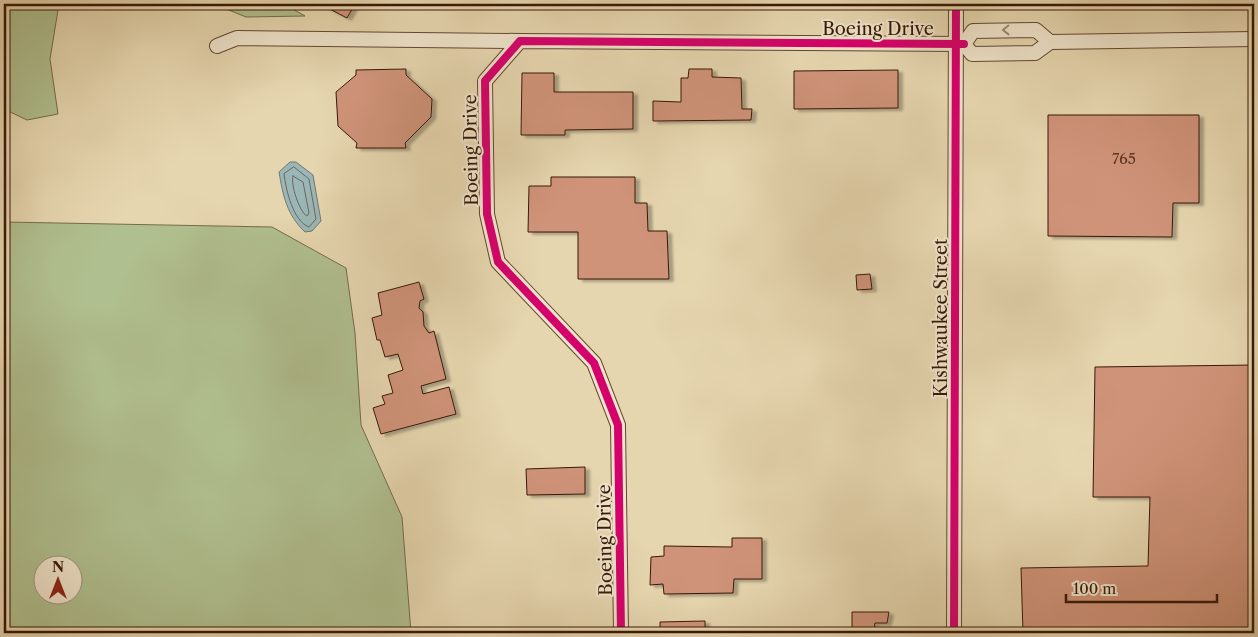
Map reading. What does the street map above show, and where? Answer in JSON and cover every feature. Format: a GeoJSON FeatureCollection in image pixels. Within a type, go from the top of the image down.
{"type":"FeatureCollection","features":[{"type":"Feature","properties":{"kind":"street","name":"Kishwaukee Street"},"geometry":{"type":"LineString","coordinates":[[954,633],[960,44],[956,4]]}},
{"type":"Feature","properties":{"kind":"street"},"geometry":{"type":"LineString","coordinates":[[1050,42],[1036,30],[973,31],[960,44],[972,54],[1035,53],[1050,42],[1254,39]]}},
{"type":"Feature","properties":{"kind":"street"},"geometry":{"type":"LineString","coordinates":[[217,46],[236,38],[520,41]]}},
{"type":"Feature","properties":{"kind":"street","name":"Boeing Drive"},"geometry":{"type":"LineString","coordinates":[[621,633],[618,424],[594,363],[498,262],[487,214],[485,81],[520,41],[960,44]]}},
{"type":"Feature","properties":{"kind":"green space"},"geometry":{"type":"Polygon","coordinates":[[[4,4],[59,4],[50,59],[58,114],[27,120],[4,109],[4,4]]]}},
{"type":"Feature","properties":{"kind":"green space"},"geometry":{"type":"Polygon","coordinates":[[[214,4],[284,4],[305,16],[246,17],[214,4]]]}},
{"type":"Feature","properties":{"kind":"green space"},"geometry":{"type":"Polygon","coordinates":[[[4,222],[272,227],[346,268],[355,333],[361,425],[402,517],[411,633],[4,633],[4,222]]]}},
{"type":"Feature","properties":{"kind":"water"},"geometry":{"type":"Polygon","coordinates":[[[290,162],[296,162],[313,175],[321,221],[312,231],[305,232],[299,226],[290,212],[284,197],[279,172],[290,162]]]}},
{"type":"Feature","properties":{"kind":"building"},"geometry":{"type":"Polygon","coordinates":[[[320,4],[355,4],[347,18],[320,4]]]}},
{"type":"Feature","properties":{"kind":"building"},"geometry":{"type":"Polygon","coordinates":[[[406,69],[406,75],[432,99],[431,117],[405,143],[406,148],[356,148],[357,143],[338,126],[336,92],[356,75],[356,70],[406,69]]]}},
{"type":"Feature","properties":{"kind":"building"},"geometry":{"type":"Polygon","coordinates":[[[689,69],[712,69],[712,77],[741,78],[742,109],[752,109],[751,120],[653,121],[653,101],[681,102],[681,78],[688,78],[689,69]]]}},
{"type":"Feature","properties":{"kind":"building"},"geometry":{"type":"Polygon","coordinates":[[[898,70],[898,108],[794,109],[794,71],[898,70]]]}},
{"type":"Feature","properties":{"kind":"building"},"geometry":{"type":"Polygon","coordinates":[[[522,73],[554,73],[554,92],[633,92],[633,129],[565,130],[565,135],[521,135],[522,73]]]}},
{"type":"Feature","properties":{"kind":"building"},"geometry":{"type":"Polygon","coordinates":[[[1048,115],[1199,115],[1199,203],[1173,203],[1172,237],[1048,236],[1048,115]]]}},
{"type":"Feature","properties":{"kind":"building"},"geometry":{"type":"Polygon","coordinates":[[[551,177],[635,177],[635,203],[647,203],[648,231],[667,231],[669,279],[578,279],[578,232],[528,232],[529,186],[551,186],[551,177]]]}},
{"type":"Feature","properties":{"kind":"building"},"geometry":{"type":"Polygon","coordinates":[[[870,274],[872,289],[857,290],[856,275],[870,274]]]}},
{"type":"Feature","properties":{"kind":"building"},"geometry":{"type":"Polygon","coordinates":[[[419,282],[424,299],[420,301],[419,308],[423,312],[424,326],[429,333],[434,331],[446,379],[421,386],[423,394],[449,387],[456,414],[381,434],[373,408],[385,404],[382,396],[393,393],[388,375],[403,370],[398,354],[385,357],[380,340],[377,340],[372,318],[382,315],[378,293],[419,282]]]}},
{"type":"Feature","properties":{"kind":"building"},"geometry":{"type":"Polygon","coordinates":[[[1254,365],[1254,633],[1023,633],[1021,568],[1148,566],[1150,497],[1093,497],[1095,367],[1254,365]]]}},
{"type":"Feature","properties":{"kind":"building"},"geometry":{"type":"Polygon","coordinates":[[[585,467],[585,494],[527,495],[526,469],[585,467]]]}},
{"type":"Feature","properties":{"kind":"building"},"geometry":{"type":"Polygon","coordinates":[[[732,538],[762,538],[762,579],[734,579],[733,593],[664,594],[663,584],[650,585],[651,557],[664,556],[664,546],[732,547],[732,538]]]}},
{"type":"Feature","properties":{"kind":"building"},"geometry":{"type":"Polygon","coordinates":[[[852,612],[889,612],[887,623],[875,623],[874,629],[887,628],[887,633],[840,633],[840,628],[852,628],[852,612]]]}},
{"type":"Feature","properties":{"kind":"building"},"geometry":{"type":"Polygon","coordinates":[[[705,621],[705,633],[660,633],[660,622],[705,621]]]}},
{"type":"Feature","properties":{"kind":"cycle path"},"geometry":{"type":"LineString","coordinates":[[954,633],[956,4]]}},
{"type":"Feature","properties":{"kind":"cycle path"},"geometry":{"type":"LineString","coordinates":[[621,633],[618,425],[594,363],[498,262],[487,214],[485,81],[520,41],[964,44]]}}]}
